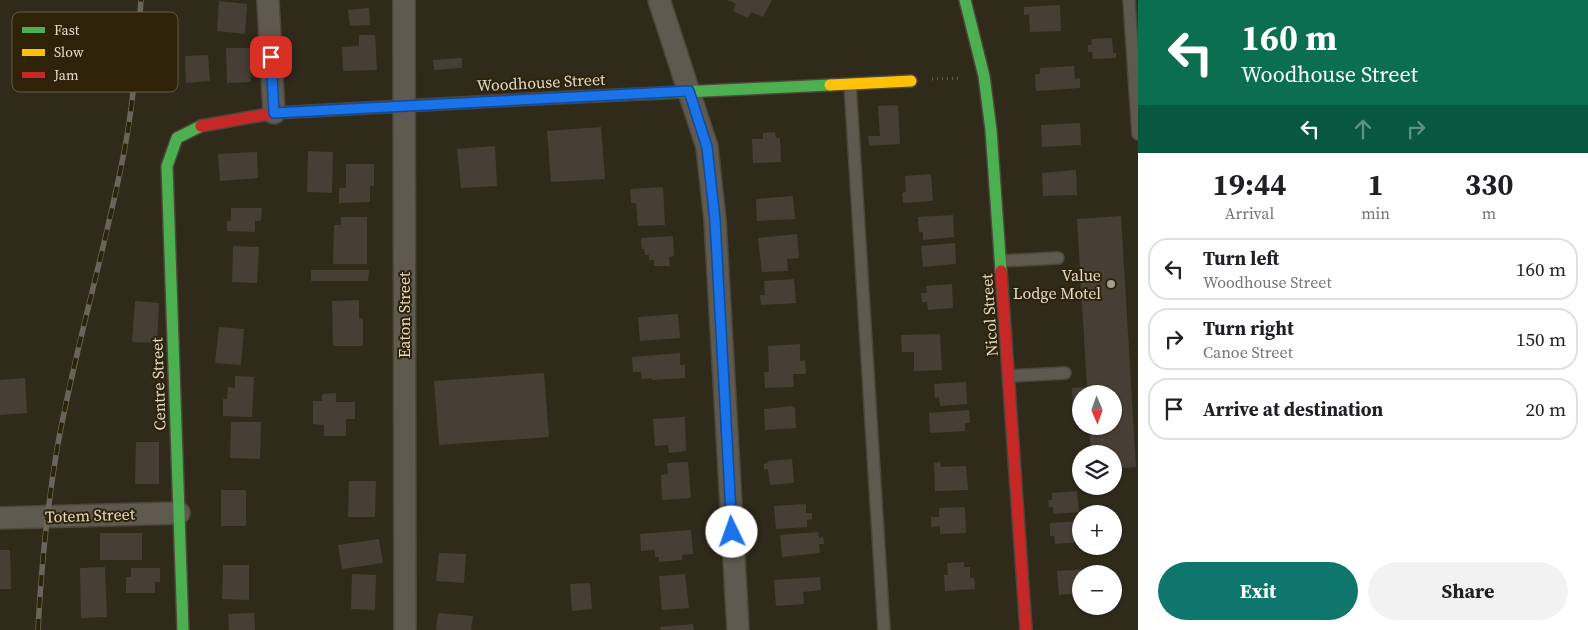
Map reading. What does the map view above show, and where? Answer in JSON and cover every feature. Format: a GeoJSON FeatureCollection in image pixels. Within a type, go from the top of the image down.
{"type":"FeatureCollection","features":[{"type":"Feature","properties":{"kind":"main road","name":"Nicol Street"},"geometry":{"type":"LineString","coordinates":[[964,0],[984,76],[1001,261],[1026,630]]}},
{"type":"Feature","properties":{"kind":"main road","name":"Woodhouse Street"},"geometry":{"type":"LineString","coordinates":[[177,138],[202,125],[274,113],[402,105],[911,81]]}},
{"type":"Feature","properties":{"kind":"main road","name":"Centre Street"},"geometry":{"type":"LineString","coordinates":[[177,138],[167,166],[184,630]]}},
{"type":"Feature","properties":{"kind":"street","name":"Eaton Street"},"geometry":{"type":"LineString","coordinates":[[404,0],[402,105],[405,630]]}},
{"type":"Feature","properties":{"kind":"street"},"geometry":{"type":"LineString","coordinates":[[659,0],[707,147],[715,220],[738,630]]}},
{"type":"Feature","properties":{"kind":"street"},"geometry":{"type":"LineString","coordinates":[[268,2],[274,113]]}},
{"type":"Feature","properties":{"kind":"street","name":"Totem Street"},"geometry":{"type":"LineString","coordinates":[[0,518],[179,513]]}},
{"type":"Feature","properties":{"kind":"lane"},"geometry":{"type":"LineString","coordinates":[[1129,0],[1138,134]]}},
{"type":"Feature","properties":{"kind":"lane"},"geometry":{"type":"LineString","coordinates":[[850,84],[884,630]]}},
{"type":"Feature","properties":{"kind":"lane"},"geometry":{"type":"LineString","coordinates":[[1001,261],[1058,258]]}},
{"type":"Feature","properties":{"kind":"lane"},"geometry":{"type":"LineString","coordinates":[[1009,376],[1065,373]]}},
{"type":"Feature","properties":{"kind":"path"},"geometry":{"type":"LineString","coordinates":[[937,79],[958,78]]}},
{"type":"Feature","properties":{"kind":"building"},"geometry":{"type":"Polygon","coordinates":[[[727,0],[772,0],[763,17],[751,12],[748,18],[733,11],[736,4],[727,0]]]}},
{"type":"Feature","properties":{"kind":"building"},"geometry":{"type":"Polygon","coordinates":[[[219,1],[247,4],[245,34],[217,31],[219,1]]]}},
{"type":"Feature","properties":{"kind":"building"},"geometry":{"type":"Polygon","coordinates":[[[1060,5],[1061,31],[1030,32],[1029,14],[1024,15],[1024,7],[1060,5]]]}},
{"type":"Feature","properties":{"kind":"building"},"geometry":{"type":"Polygon","coordinates":[[[369,8],[370,25],[350,26],[348,10],[369,8]]]}},
{"type":"Feature","properties":{"kind":"building"},"geometry":{"type":"Polygon","coordinates":[[[359,35],[375,35],[377,70],[343,71],[342,47],[359,46],[359,35]]]}},
{"type":"Feature","properties":{"kind":"building"},"geometry":{"type":"Polygon","coordinates":[[[1112,38],[1113,53],[1116,53],[1116,58],[1093,59],[1092,52],[1088,52],[1088,45],[1092,45],[1091,39],[1112,38]]]}},
{"type":"Feature","properties":{"kind":"building"},"geometry":{"type":"Polygon","coordinates":[[[226,48],[250,48],[251,82],[227,83],[226,48]]]}},
{"type":"Feature","properties":{"kind":"building"},"geometry":{"type":"Polygon","coordinates":[[[208,55],[210,81],[186,83],[185,56],[208,55]]]}},
{"type":"Feature","properties":{"kind":"building"},"geometry":{"type":"Polygon","coordinates":[[[462,58],[462,68],[434,70],[433,60],[462,58]]]}},
{"type":"Feature","properties":{"kind":"building"},"geometry":{"type":"Polygon","coordinates":[[[1074,66],[1075,79],[1080,78],[1080,88],[1036,91],[1035,74],[1040,74],[1040,68],[1074,66]]]}},
{"type":"Feature","properties":{"kind":"building"},"geometry":{"type":"Polygon","coordinates":[[[898,105],[900,144],[869,146],[868,136],[880,136],[878,106],[898,105]]]}},
{"type":"Feature","properties":{"kind":"building"},"geometry":{"type":"Polygon","coordinates":[[[1080,123],[1081,145],[1042,147],[1041,125],[1080,123]]]}},
{"type":"Feature","properties":{"kind":"building"},"geometry":{"type":"Polygon","coordinates":[[[601,127],[605,179],[551,182],[547,131],[601,127]]]}},
{"type":"Feature","properties":{"kind":"building"},"geometry":{"type":"Polygon","coordinates":[[[775,132],[776,138],[780,138],[781,162],[753,163],[752,139],[763,139],[763,133],[775,132]]]}},
{"type":"Feature","properties":{"kind":"building"},"geometry":{"type":"Polygon","coordinates":[[[495,146],[497,186],[461,188],[457,149],[495,146]]]}},
{"type":"Feature","properties":{"kind":"building"},"geometry":{"type":"Polygon","coordinates":[[[308,151],[333,152],[332,193],[307,192],[308,151]]]}},
{"type":"Feature","properties":{"kind":"building"},"geometry":{"type":"Polygon","coordinates":[[[257,152],[258,178],[220,181],[218,154],[257,152]]]}},
{"type":"Feature","properties":{"kind":"building"},"geometry":{"type":"Polygon","coordinates":[[[346,164],[374,164],[374,186],[370,186],[370,202],[339,203],[339,188],[346,188],[346,164]]]}},
{"type":"Feature","properties":{"kind":"building"},"geometry":{"type":"Polygon","coordinates":[[[1076,170],[1077,195],[1043,196],[1042,173],[1076,170]]]}},
{"type":"Feature","properties":{"kind":"building"},"geometry":{"type":"Polygon","coordinates":[[[931,174],[933,201],[903,203],[902,193],[906,192],[905,176],[931,174]]]}},
{"type":"Feature","properties":{"kind":"building"},"geometry":{"type":"Polygon","coordinates":[[[663,187],[665,225],[638,226],[636,203],[631,203],[630,189],[663,187]]]}},
{"type":"Feature","properties":{"kind":"building"},"geometry":{"type":"Polygon","coordinates":[[[793,196],[795,219],[757,221],[756,199],[793,196]]]}},
{"type":"Feature","properties":{"kind":"building"},"geometry":{"type":"Polygon","coordinates":[[[231,208],[262,208],[261,221],[255,221],[255,232],[227,231],[227,221],[231,221],[231,208]]]}},
{"type":"Feature","properties":{"kind":"building"},"geometry":{"type":"Polygon","coordinates":[[[953,215],[954,237],[923,240],[923,232],[919,232],[918,217],[953,215]]]}},
{"type":"Feature","properties":{"kind":"building"},"geometry":{"type":"Polygon","coordinates":[[[1121,216],[1136,467],[1122,468],[1122,445],[1090,445],[1090,435],[1122,435],[1122,385],[1087,385],[1077,219],[1121,216]]]}},
{"type":"Feature","properties":{"kind":"building"},"geometry":{"type":"Polygon","coordinates":[[[341,217],[367,217],[367,264],[333,264],[334,225],[341,225],[341,217]]]}},
{"type":"Feature","properties":{"kind":"building"},"geometry":{"type":"Polygon","coordinates":[[[797,234],[799,258],[787,259],[788,271],[762,272],[758,238],[797,234]]]}},
{"type":"Feature","properties":{"kind":"building"},"geometry":{"type":"Polygon","coordinates":[[[673,236],[674,256],[669,257],[670,266],[654,266],[654,260],[649,260],[649,255],[645,255],[644,249],[642,249],[641,238],[673,236]]]}},
{"type":"Feature","properties":{"kind":"building"},"geometry":{"type":"Polygon","coordinates":[[[955,243],[956,264],[923,267],[921,246],[955,243]]]}},
{"type":"Feature","properties":{"kind":"building"},"geometry":{"type":"Polygon","coordinates":[[[233,246],[259,247],[257,283],[232,282],[233,246]]]}},
{"type":"Feature","properties":{"kind":"building"},"geometry":{"type":"Polygon","coordinates":[[[311,270],[369,270],[368,281],[311,281],[311,270]]]}},
{"type":"Feature","properties":{"kind":"building"},"geometry":{"type":"Polygon","coordinates":[[[794,279],[796,303],[761,305],[760,295],[765,295],[764,281],[794,279]]]}},
{"type":"Feature","properties":{"kind":"building"},"geometry":{"type":"Polygon","coordinates":[[[952,284],[953,308],[928,310],[927,302],[922,302],[921,293],[927,293],[926,286],[952,284]]]}},
{"type":"Feature","properties":{"kind":"building"},"geometry":{"type":"Polygon","coordinates":[[[359,300],[359,319],[363,318],[363,346],[333,346],[332,301],[359,300]]]}},
{"type":"Feature","properties":{"kind":"building"},"geometry":{"type":"Polygon","coordinates":[[[135,301],[159,303],[157,343],[132,342],[135,301]]]}},
{"type":"Feature","properties":{"kind":"building"},"geometry":{"type":"Polygon","coordinates":[[[678,314],[680,338],[640,341],[638,317],[678,314]]]}},
{"type":"Feature","properties":{"kind":"building"},"geometry":{"type":"Polygon","coordinates":[[[219,327],[244,329],[241,365],[215,363],[219,327]]]}},
{"type":"Feature","properties":{"kind":"building"},"geometry":{"type":"Polygon","coordinates":[[[940,334],[942,370],[914,371],[914,352],[902,352],[901,335],[940,334]]]}},
{"type":"Feature","properties":{"kind":"building"},"geometry":{"type":"Polygon","coordinates":[[[800,344],[800,361],[805,360],[806,374],[793,374],[794,387],[765,388],[764,372],[769,372],[768,346],[800,344]]]}},
{"type":"Feature","properties":{"kind":"building"},"geometry":{"type":"Polygon","coordinates":[[[680,353],[680,365],[685,365],[685,378],[642,379],[641,372],[633,372],[632,357],[680,353]]]}},
{"type":"Feature","properties":{"kind":"building"},"geometry":{"type":"Polygon","coordinates":[[[544,373],[549,437],[439,445],[434,381],[544,373]]]}},
{"type":"Feature","properties":{"kind":"building"},"geometry":{"type":"Polygon","coordinates":[[[235,376],[254,377],[252,417],[223,416],[223,399],[227,399],[228,387],[235,388],[235,376]]]}},
{"type":"Feature","properties":{"kind":"building"},"geometry":{"type":"Polygon","coordinates":[[[25,378],[27,413],[0,415],[0,380],[25,378]]]}},
{"type":"Feature","properties":{"kind":"building"},"geometry":{"type":"Polygon","coordinates":[[[966,382],[967,404],[940,406],[939,397],[935,398],[934,384],[966,382]]]}},
{"type":"Feature","properties":{"kind":"building"},"geometry":{"type":"Polygon","coordinates":[[[336,393],[336,402],[355,402],[355,419],[346,419],[346,436],[324,436],[324,425],[313,424],[313,401],[322,401],[322,394],[336,393]]]}},
{"type":"Feature","properties":{"kind":"building"},"geometry":{"type":"Polygon","coordinates":[[[792,406],[795,408],[796,428],[765,430],[764,409],[792,406]]]}},
{"type":"Feature","properties":{"kind":"building"},"geometry":{"type":"Polygon","coordinates":[[[969,410],[970,423],[965,423],[965,431],[930,433],[929,413],[969,410]]]}},
{"type":"Feature","properties":{"kind":"building"},"geometry":{"type":"Polygon","coordinates":[[[685,417],[686,451],[669,453],[668,445],[655,446],[653,419],[685,417]]]}},
{"type":"Feature","properties":{"kind":"building"},"geometry":{"type":"Polygon","coordinates":[[[231,422],[261,422],[260,459],[230,458],[231,422]]]}},
{"type":"Feature","properties":{"kind":"building"},"geometry":{"type":"Polygon","coordinates":[[[136,442],[159,442],[159,484],[135,484],[136,442]]]}},
{"type":"Feature","properties":{"kind":"building"},"geometry":{"type":"Polygon","coordinates":[[[792,459],[794,483],[770,485],[768,469],[764,470],[764,464],[768,463],[768,461],[792,459]]]}},
{"type":"Feature","properties":{"kind":"building"},"geometry":{"type":"Polygon","coordinates":[[[688,462],[691,498],[662,500],[661,475],[668,474],[667,463],[688,462]]]}},
{"type":"Feature","properties":{"kind":"building"},"geometry":{"type":"Polygon","coordinates":[[[940,462],[941,467],[966,466],[968,490],[935,491],[934,463],[940,462]]]}},
{"type":"Feature","properties":{"kind":"building"},"geometry":{"type":"Polygon","coordinates":[[[349,481],[376,481],[375,517],[348,517],[349,481]]]}},
{"type":"Feature","properties":{"kind":"building"},"geometry":{"type":"Polygon","coordinates":[[[221,490],[246,490],[246,526],[221,526],[221,490]]]}},
{"type":"Feature","properties":{"kind":"building"},"geometry":{"type":"Polygon","coordinates":[[[1072,491],[1072,495],[1077,495],[1078,505],[1072,505],[1072,513],[1053,514],[1053,507],[1049,507],[1048,500],[1052,500],[1052,493],[1072,491]]]}},
{"type":"Feature","properties":{"kind":"building"},"geometry":{"type":"Polygon","coordinates":[[[806,504],[806,513],[812,513],[812,519],[807,520],[807,527],[776,529],[774,506],[806,504]]]}},
{"type":"Feature","properties":{"kind":"building"},"geometry":{"type":"Polygon","coordinates":[[[965,507],[966,533],[940,534],[940,526],[931,527],[931,517],[939,517],[939,508],[965,507]]]}},
{"type":"Feature","properties":{"kind":"building"},"geometry":{"type":"Polygon","coordinates":[[[1072,522],[1072,543],[1055,544],[1054,536],[1050,536],[1050,523],[1072,522]]]}},
{"type":"Feature","properties":{"kind":"building"},"geometry":{"type":"Polygon","coordinates":[[[691,530],[693,554],[682,555],[682,560],[659,562],[659,557],[655,557],[655,550],[641,551],[640,534],[691,530]]]}},
{"type":"Feature","properties":{"kind":"building"},"geometry":{"type":"Polygon","coordinates":[[[818,532],[819,538],[823,537],[824,544],[819,544],[820,553],[782,557],[780,535],[818,532]]]}},
{"type":"Feature","properties":{"kind":"building"},"geometry":{"type":"Polygon","coordinates":[[[100,533],[142,533],[142,560],[100,560],[100,533]]]}},
{"type":"Feature","properties":{"kind":"building"},"geometry":{"type":"Polygon","coordinates":[[[379,539],[383,563],[342,569],[338,545],[379,539]]]}},
{"type":"Feature","properties":{"kind":"building"},"geometry":{"type":"Polygon","coordinates":[[[0,550],[10,550],[11,589],[0,589],[0,550]]]}},
{"type":"Feature","properties":{"kind":"building"},"geometry":{"type":"Polygon","coordinates":[[[439,553],[466,554],[464,583],[436,581],[439,553]]]}},
{"type":"Feature","properties":{"kind":"building"},"geometry":{"type":"Polygon","coordinates":[[[964,562],[964,567],[970,567],[970,578],[974,578],[975,589],[945,591],[944,575],[948,575],[947,563],[964,562]]]}},
{"type":"Feature","properties":{"kind":"building"},"geometry":{"type":"Polygon","coordinates":[[[223,565],[249,565],[249,600],[222,599],[223,565]]]}},
{"type":"Feature","properties":{"kind":"building"},"geometry":{"type":"Polygon","coordinates":[[[105,567],[107,617],[81,618],[80,568],[105,567]]]}},
{"type":"Feature","properties":{"kind":"building"},"geometry":{"type":"Polygon","coordinates":[[[131,568],[160,568],[160,582],[155,582],[155,593],[126,593],[126,577],[131,577],[131,568]]]}},
{"type":"Feature","properties":{"kind":"building"},"geometry":{"type":"Polygon","coordinates":[[[1072,570],[1072,594],[1059,595],[1057,571],[1072,570]]]}},
{"type":"Feature","properties":{"kind":"building"},"geometry":{"type":"Polygon","coordinates":[[[352,574],[376,575],[375,610],[351,609],[352,574]]]}},
{"type":"Feature","properties":{"kind":"building"},"geometry":{"type":"Polygon","coordinates":[[[685,574],[689,608],[662,610],[659,576],[685,574]]]}},
{"type":"Feature","properties":{"kind":"building"},"geometry":{"type":"Polygon","coordinates":[[[820,577],[821,590],[803,592],[804,604],[776,606],[774,580],[820,577]]]}},
{"type":"Feature","properties":{"kind":"building"},"geometry":{"type":"Polygon","coordinates":[[[590,583],[592,609],[572,611],[570,584],[590,583]]]}},
{"type":"Feature","properties":{"kind":"building"},"geometry":{"type":"Polygon","coordinates":[[[254,613],[255,630],[229,630],[228,614],[254,613]]]}},
{"type":"Feature","properties":{"kind":"building"},"geometry":{"type":"Polygon","coordinates":[[[438,613],[473,616],[471,630],[436,630],[438,613]]]}},
{"type":"Feature","properties":{"kind":"building"},"geometry":{"type":"Polygon","coordinates":[[[693,624],[694,630],[661,630],[660,627],[693,624]]]}},
{"type":"Feature","properties":{"kind":"railway"},"geometry":{"type":"LineString","coordinates":[[140,12],[141,0]]}},
{"type":"Feature","properties":{"kind":"railway"},"geometry":{"type":"LineString","coordinates":[[38,630],[45,539],[57,449],[64,411],[117,185],[133,92]]}},
{"type":"Feature","properties":{"kind":"traffic: fast"},"geometry":{"type":"LineString","coordinates":[[965,0],[984,76],[991,130],[1001,271]]}},
{"type":"Feature","properties":{"kind":"traffic: fast"},"geometry":{"type":"LineString","coordinates":[[534,99],[830,85]]}},
{"type":"Feature","properties":{"kind":"traffic: fast"},"geometry":{"type":"LineString","coordinates":[[183,630],[167,166],[177,138],[201,126]]}},
{"type":"Feature","properties":{"kind":"traffic: slow"},"geometry":{"type":"LineString","coordinates":[[830,85],[911,81]]}},
{"type":"Feature","properties":{"kind":"traffic: jam"},"geometry":{"type":"LineString","coordinates":[[201,126],[274,113],[534,99]]}},
{"type":"Feature","properties":{"kind":"traffic: jam"},"geometry":{"type":"LineString","coordinates":[[1001,271],[1026,630]]}},
{"type":"Feature","properties":{"kind":"place","name":"Value Lodge Motel"},"geometry":{"type":"Point","coordinates":[1111,284]}},
{"type":"Feature","properties":{"kind":"route"},"geometry":{"type":"LineString","coordinates":[[271,57],[274,113],[689,91],[707,147],[715,220],[732,532]]}}]}
